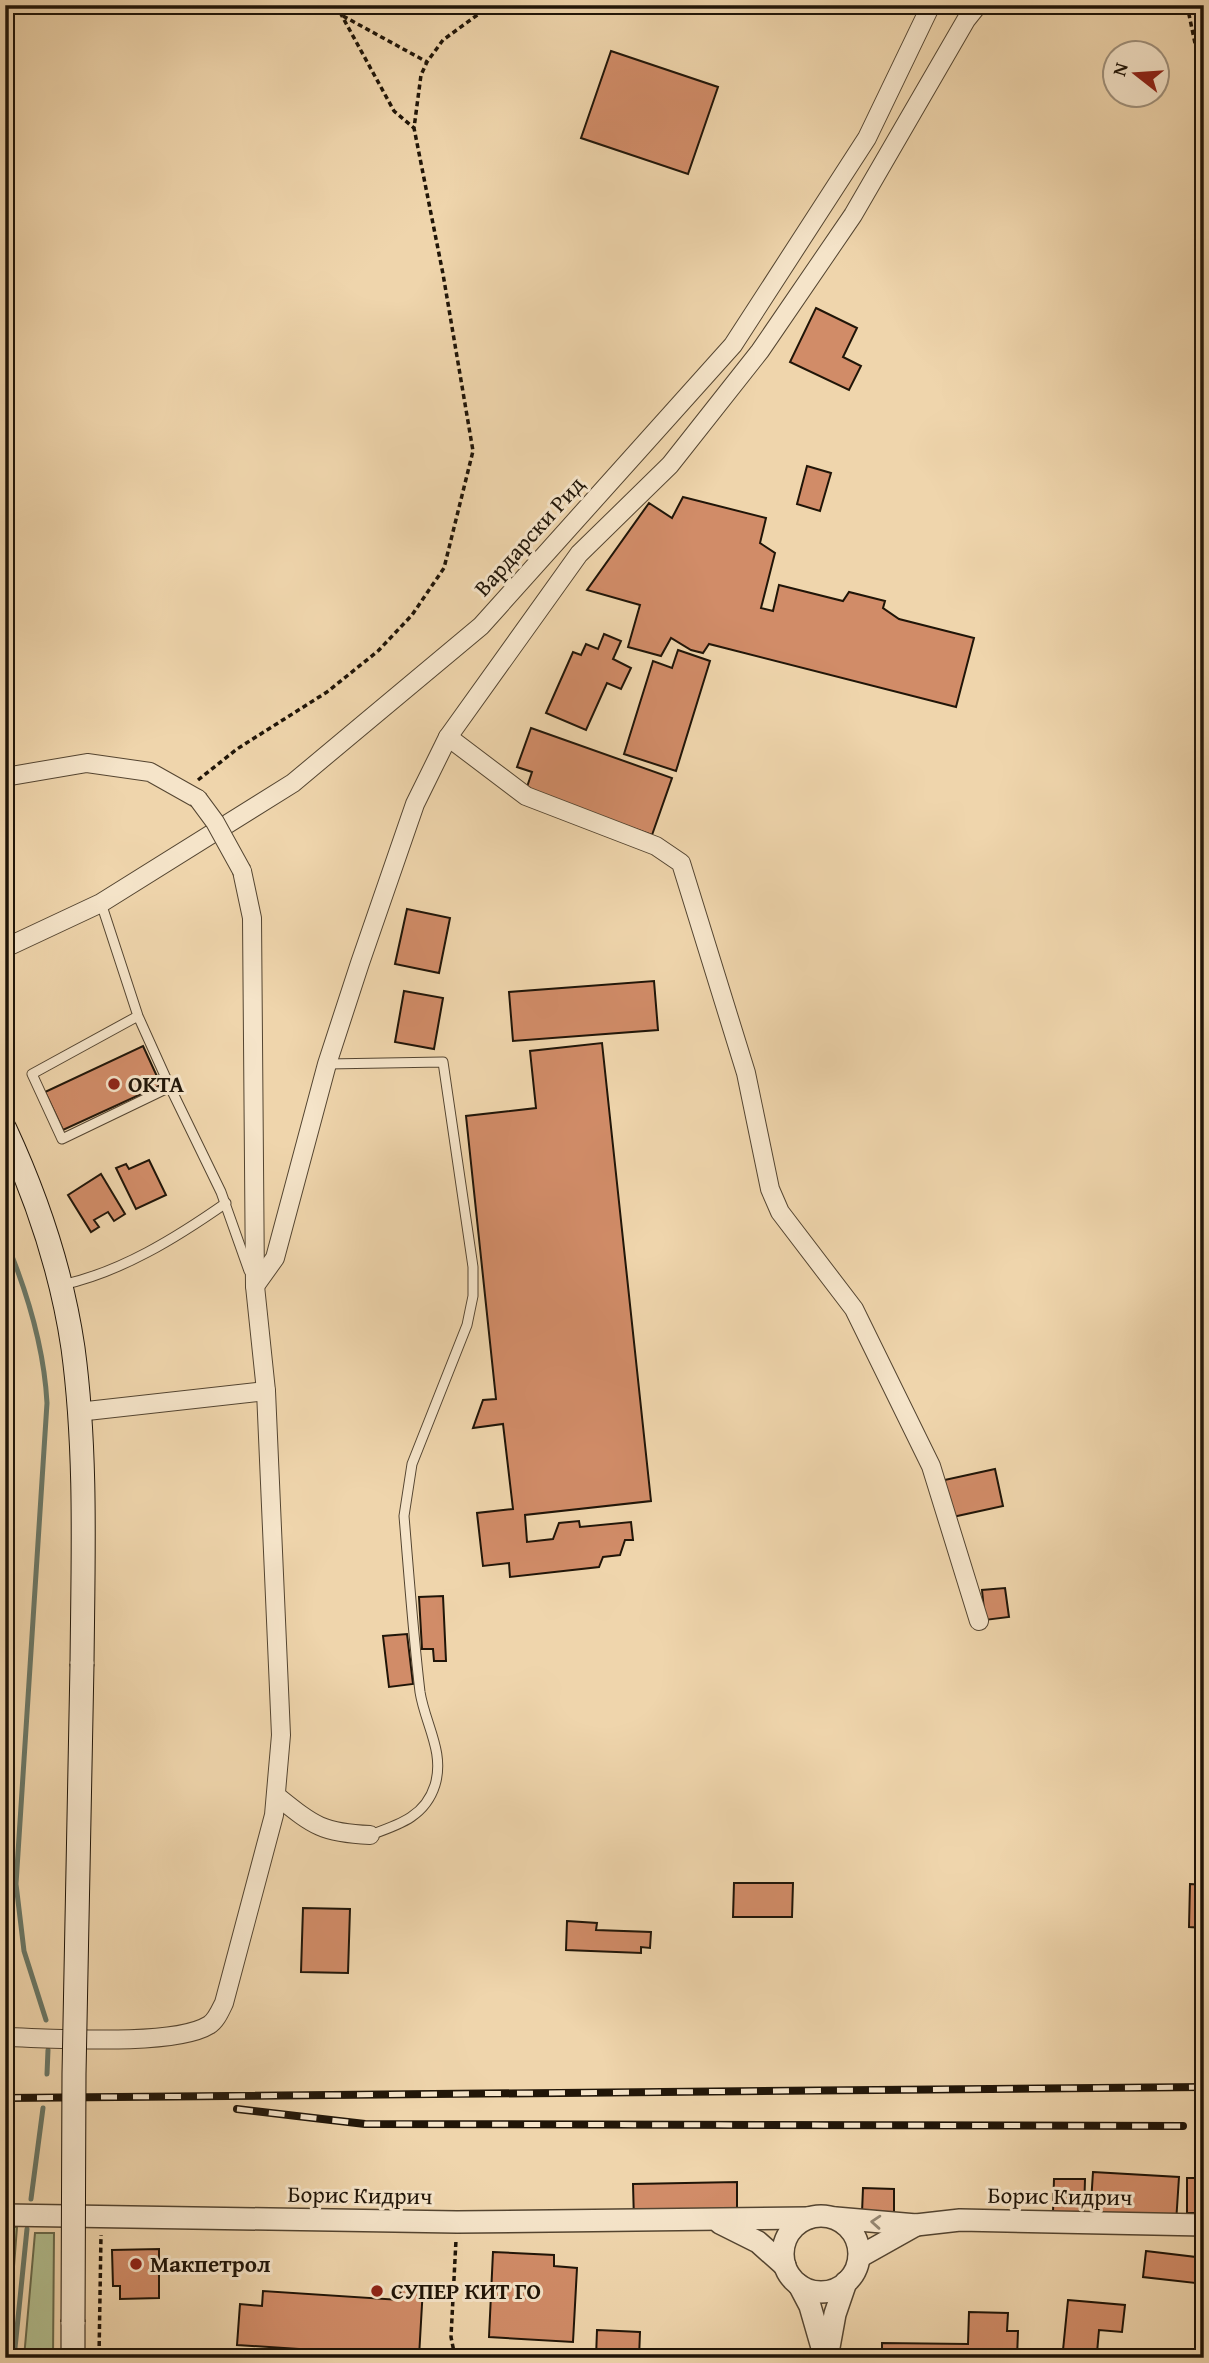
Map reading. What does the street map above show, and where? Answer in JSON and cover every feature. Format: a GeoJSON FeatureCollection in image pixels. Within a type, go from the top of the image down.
{"type":"FeatureCollection","features":[{"type":"Feature","properties":{"kind":"main road"},"geometry":{"type":"LineString","coordinates":[[5,1129],[32,1194],[60,1286],[73,1348],[78,1412],[82,1664],[73,2156],[73,2358]]}},
{"type":"Feature","properties":{"kind":"street","name":"Вардарски Рид"},"geometry":{"type":"LineString","coordinates":[[6,947],[101,903],[293,783],[481,626],[733,345],[867,138],[930,5]]}},
{"type":"Feature","properties":{"kind":"street"},"geometry":{"type":"LineString","coordinates":[[255,1286],[275,1258],[327,1064],[415,804],[448,737],[579,554],[670,465],[760,351],[853,215],[966,20],[978,5]]}},
{"type":"Feature","properties":{"kind":"street"},"geometry":{"type":"LineString","coordinates":[[448,737],[526,796],[656,846],[681,863],[746,1073],[770,1189],[780,1212],[853,1309],[931,1466],[979,1621]]}},
{"type":"Feature","properties":{"kind":"street"},"geometry":{"type":"LineString","coordinates":[[5,777],[88,763],[150,772],[194,793],[215,822],[242,871],[252,918],[255,1286],[266,1391],[281,1735],[278,1797],[224,2003],[212,2024],[192,2034],[156,2039],[5,2038]]}},
{"type":"Feature","properties":{"kind":"street"},"geometry":{"type":"LineString","coordinates":[[78,1412],[266,1391]]}},
{"type":"Feature","properties":{"kind":"street"},"geometry":{"type":"LineString","coordinates":[[278,1797],[309,1822],[333,1833],[370,1835]]}},
{"type":"Feature","properties":{"kind":"street","name":"Борис Кидрич"},"geometry":{"type":"LineString","coordinates":[[5,2215],[457,2222],[808,2218]]}},
{"type":"Feature","properties":{"kind":"street"},"geometry":{"type":"LineString","coordinates":[[785,2266],[783,2249],[787,2237],[795,2226],[808,2218],[916,2225]]}},
{"type":"Feature","properties":{"kind":"street"},"geometry":{"type":"LineString","coordinates":[[826,2358],[835,2314],[846,2282],[855,2271],[859,2257],[854,2235],[836,2218]]}},
{"type":"Feature","properties":{"kind":"street","name":"Борис Кидрич"},"geometry":{"type":"LineString","coordinates":[[916,2225],[960,2220],[1204,2225]]}},
{"type":"Feature","properties":{"kind":"street"},"geometry":{"type":"LineString","coordinates":[[715,2221],[758,2242],[785,2266],[810,2306],[826,2358]]}},
{"type":"Feature","properties":{"kind":"street"},"geometry":{"type":"LineString","coordinates":[[859,2257],[916,2225]]}},
{"type":"Feature","properties":{"kind":"street"},"geometry":{"type":"LineString","coordinates":[[799,2285],[816,2291],[827,2291],[846,2282]]}},
{"type":"Feature","properties":{"kind":"lane"},"geometry":{"type":"LineString","coordinates":[[101,903],[138,1016],[226,1203],[255,1286]]}},
{"type":"Feature","properties":{"kind":"lane"},"geometry":{"type":"LineString","coordinates":[[138,1016],[32,1074],[62,1139],[170,1087]]}},
{"type":"Feature","properties":{"kind":"lane"},"geometry":{"type":"LineString","coordinates":[[327,1064],[443,1062],[473,1267],[467,1325],[412,1464],[405,1491],[405,1528],[421,1696],[438,1764],[434,1787],[424,1807],[405,1823],[370,1835]]}},
{"type":"Feature","properties":{"kind":"lane"},"geometry":{"type":"LineString","coordinates":[[60,1286],[118,1266],[170,1239],[226,1203]]}},
{"type":"Feature","properties":{"kind":"path"},"geometry":{"type":"LineString","coordinates":[[336,5],[394,111],[414,128]]}},
{"type":"Feature","properties":{"kind":"path"},"geometry":{"type":"LineString","coordinates":[[194,793],[237,749],[327,692],[378,651],[412,615],[444,568],[473,452],[443,274],[414,128],[421,75],[427,62],[443,40],[491,5]]}},
{"type":"Feature","properties":{"kind":"path"},"geometry":{"type":"LineString","coordinates":[[1187,5],[1201,72],[1199,103],[1204,129]]}},
{"type":"Feature","properties":{"kind":"path"},"geometry":{"type":"LineString","coordinates":[[340,15],[427,62]]}},
{"type":"Feature","properties":{"kind":"path"},"geometry":{"type":"LineString","coordinates":[[93,2358],[99,2357],[101,2215]]}},
{"type":"Feature","properties":{"kind":"path"},"geometry":{"type":"LineString","coordinates":[[455,2357],[451,2337],[457,2222]]}},
{"type":"Feature","properties":{"kind":"green space"},"geometry":{"type":"Polygon","coordinates":[[[5,2227],[17,2227],[7,2358],[5,2358],[5,2227]]]}},
{"type":"Feature","properties":{"kind":"green space"},"geometry":{"type":"Polygon","coordinates":[[[35,2233],[54,2233],[53,2358],[24,2358],[35,2233]]]}},
{"type":"Feature","properties":{"kind":"building"},"geometry":{"type":"Polygon","coordinates":[[[611,51],[718,87],[688,174],[581,138],[611,51]]]}},
{"type":"Feature","properties":{"kind":"building"},"geometry":{"type":"Polygon","coordinates":[[[816,308],[857,328],[843,357],[861,366],[849,390],[790,362],[816,308]]]}},
{"type":"Feature","properties":{"kind":"building"},"geometry":{"type":"Polygon","coordinates":[[[807,466],[831,473],[820,511],[797,504],[807,466]]]}},
{"type":"Feature","properties":{"kind":"building"},"geometry":{"type":"Polygon","coordinates":[[[683,497],[766,518],[760,543],[775,553],[761,608],[773,611],[779,585],[843,601],[849,592],[885,601],[883,608],[899,619],[974,638],[956,707],[709,644],[703,653],[691,650],[671,638],[661,656],[628,647],[640,605],[587,590],[649,503],[672,518],[683,497]]]}},
{"type":"Feature","properties":{"kind":"building"},"geometry":{"type":"Polygon","coordinates":[[[604,634],[621,641],[613,659],[631,668],[621,689],[607,683],[586,730],[546,713],[573,652],[581,655],[586,644],[598,649],[604,634]]]}},
{"type":"Feature","properties":{"kind":"building"},"geometry":{"type":"Polygon","coordinates":[[[678,650],[710,661],[676,771],[624,754],[653,661],[672,668],[678,650]]]}},
{"type":"Feature","properties":{"kind":"building"},"geometry":{"type":"Polygon","coordinates":[[[531,728],[672,778],[652,835],[526,790],[532,772],[517,767],[531,728]]]}},
{"type":"Feature","properties":{"kind":"building"},"geometry":{"type":"Polygon","coordinates":[[[407,909],[450,918],[439,973],[395,964],[407,909]]]}},
{"type":"Feature","properties":{"kind":"building"},"geometry":{"type":"Polygon","coordinates":[[[654,981],[658,1030],[513,1041],[509,992],[654,981]]]}},
{"type":"Feature","properties":{"kind":"building"},"geometry":{"type":"Polygon","coordinates":[[[404,991],[443,998],[434,1049],[395,1042],[404,991]]]}},
{"type":"Feature","properties":{"kind":"building"},"geometry":{"type":"Polygon","coordinates":[[[602,1043],[651,1501],[525,1515],[527,1542],[553,1539],[559,1523],[579,1521],[580,1527],[631,1522],[633,1540],[625,1540],[620,1555],[603,1557],[599,1567],[510,1577],[509,1563],[483,1566],[477,1513],[513,1509],[503,1424],[473,1428],[483,1400],[496,1399],[466,1116],[536,1108],[530,1051],[602,1043]]]}},
{"type":"Feature","properties":{"kind":"building"},"geometry":{"type":"Polygon","coordinates":[[[143,1046],[161,1085],[63,1130],[45,1092],[143,1046]]]}},
{"type":"Feature","properties":{"kind":"building"},"geometry":{"type":"Polygon","coordinates":[[[149,1160],[166,1195],[136,1209],[116,1168],[126,1164],[129,1169],[149,1160]]]}},
{"type":"Feature","properties":{"kind":"building"},"geometry":{"type":"Polygon","coordinates":[[[101,1174],[125,1214],[114,1221],[108,1212],[94,1220],[99,1227],[91,1232],[68,1195],[101,1174]]]}},
{"type":"Feature","properties":{"kind":"building"},"geometry":{"type":"Polygon","coordinates":[[[995,1469],[1003,1506],[948,1518],[940,1481],[995,1469]]]}},
{"type":"Feature","properties":{"kind":"building"},"geometry":{"type":"Polygon","coordinates":[[[1005,1588],[1009,1617],[985,1620],[982,1590],[1005,1588]]]}},
{"type":"Feature","properties":{"kind":"building"},"geometry":{"type":"Polygon","coordinates":[[[443,1596],[446,1661],[434,1661],[433,1649],[422,1649],[419,1597],[443,1596]]]}},
{"type":"Feature","properties":{"kind":"building"},"geometry":{"type":"Polygon","coordinates":[[[407,1634],[413,1684],[389,1687],[383,1636],[407,1634]]]}},
{"type":"Feature","properties":{"kind":"building"},"geometry":{"type":"Polygon","coordinates":[[[1198,1697],[1204,1697],[1204,1736],[1199,1736],[1198,1697]]]}},
{"type":"Feature","properties":{"kind":"building"},"geometry":{"type":"Polygon","coordinates":[[[734,1883],[793,1883],[792,1917],[733,1917],[734,1883]]]}},
{"type":"Feature","properties":{"kind":"building"},"geometry":{"type":"Polygon","coordinates":[[[1190,1884],[1204,1885],[1204,1928],[1189,1927],[1190,1884]]]}},
{"type":"Feature","properties":{"kind":"building"},"geometry":{"type":"Polygon","coordinates":[[[303,1908],[350,1909],[348,1973],[301,1972],[303,1908]]]}},
{"type":"Feature","properties":{"kind":"building"},"geometry":{"type":"Polygon","coordinates":[[[567,1921],[597,1923],[596,1930],[651,1932],[650,1948],[641,1947],[641,1953],[566,1950],[567,1921]]]}},
{"type":"Feature","properties":{"kind":"building"},"geometry":{"type":"Polygon","coordinates":[[[1093,2172],[1179,2177],[1176,2223],[1090,2218],[1093,2172]]]}},
{"type":"Feature","properties":{"kind":"building"},"geometry":{"type":"Polygon","coordinates":[[[1187,2178],[1204,2178],[1204,2213],[1187,2213],[1187,2178]]]}},
{"type":"Feature","properties":{"kind":"building"},"geometry":{"type":"Polygon","coordinates":[[[1054,2179],[1085,2179],[1084,2213],[1053,2212],[1054,2179]]]}},
{"type":"Feature","properties":{"kind":"building"},"geometry":{"type":"Polygon","coordinates":[[[737,2182],[737,2219],[634,2221],[633,2184],[737,2182]]]}},
{"type":"Feature","properties":{"kind":"building"},"geometry":{"type":"Polygon","coordinates":[[[863,2188],[894,2189],[894,2213],[862,2213],[863,2188]]]}},
{"type":"Feature","properties":{"kind":"building"},"geometry":{"type":"Polygon","coordinates":[[[159,2249],[159,2298],[120,2299],[120,2286],[113,2286],[112,2250],[159,2249]]]}},
{"type":"Feature","properties":{"kind":"building"},"geometry":{"type":"Polygon","coordinates":[[[1146,2251],[1204,2258],[1204,2284],[1143,2277],[1146,2251]]]}},
{"type":"Feature","properties":{"kind":"building"},"geometry":{"type":"Polygon","coordinates":[[[493,2252],[554,2255],[554,2266],[577,2268],[573,2342],[489,2337],[493,2252]]]}},
{"type":"Feature","properties":{"kind":"building"},"geometry":{"type":"Polygon","coordinates":[[[401,2286],[423,2287],[419,2357],[237,2345],[240,2304],[262,2306],[263,2291],[400,2300],[401,2286]]]}},
{"type":"Feature","properties":{"kind":"building"},"geometry":{"type":"Polygon","coordinates":[[[1068,2300],[1125,2305],[1122,2332],[1099,2330],[1097,2353],[1063,2350],[1068,2300]]]}},
{"type":"Feature","properties":{"kind":"building"},"geometry":{"type":"Polygon","coordinates":[[[969,2312],[1008,2313],[1007,2331],[1018,2331],[1017,2358],[882,2358],[882,2343],[968,2344],[969,2312]]]}},
{"type":"Feature","properties":{"kind":"building"},"geometry":{"type":"Polygon","coordinates":[[[1200,2317],[1204,2317],[1204,2357],[1196,2356],[1200,2317]]]}},
{"type":"Feature","properties":{"kind":"building"},"geometry":{"type":"Polygon","coordinates":[[[597,2330],[640,2332],[639,2358],[596,2358],[597,2330]]]}},
{"type":"Feature","properties":{"kind":"waterway"},"geometry":{"type":"LineString","coordinates":[[5,1239],[33,1319],[47,1403],[16,1884],[24,1951],[46,2020]]}},
{"type":"Feature","properties":{"kind":"waterway"},"geometry":{"type":"LineString","coordinates":[[47,2074],[48,2050]]}},
{"type":"Feature","properties":{"kind":"waterway"},"geometry":{"type":"LineString","coordinates":[[31,2199],[43,2108]]}},
{"type":"Feature","properties":{"kind":"waterway"},"geometry":{"type":"LineString","coordinates":[[14,2358],[27,2229]]}},
{"type":"Feature","properties":{"kind":"railway"},"geometry":{"type":"LineString","coordinates":[[5,2098],[1204,2087]]}},
{"type":"Feature","properties":{"kind":"railway"},"geometry":{"type":"LineString","coordinates":[[237,2109],[365,2124],[1183,2126]]}},
{"type":"Feature","properties":{"kind":"place","name":"OKTA"},"geometry":{"type":"Point","coordinates":[114,1084]}},
{"type":"Feature","properties":{"kind":"place","name":"Макпетрол"},"geometry":{"type":"Point","coordinates":[136,2264]}},
{"type":"Feature","properties":{"kind":"place","name":"СУПЕР КИТ ГО"},"geometry":{"type":"Point","coordinates":[377,2291]}}]}
